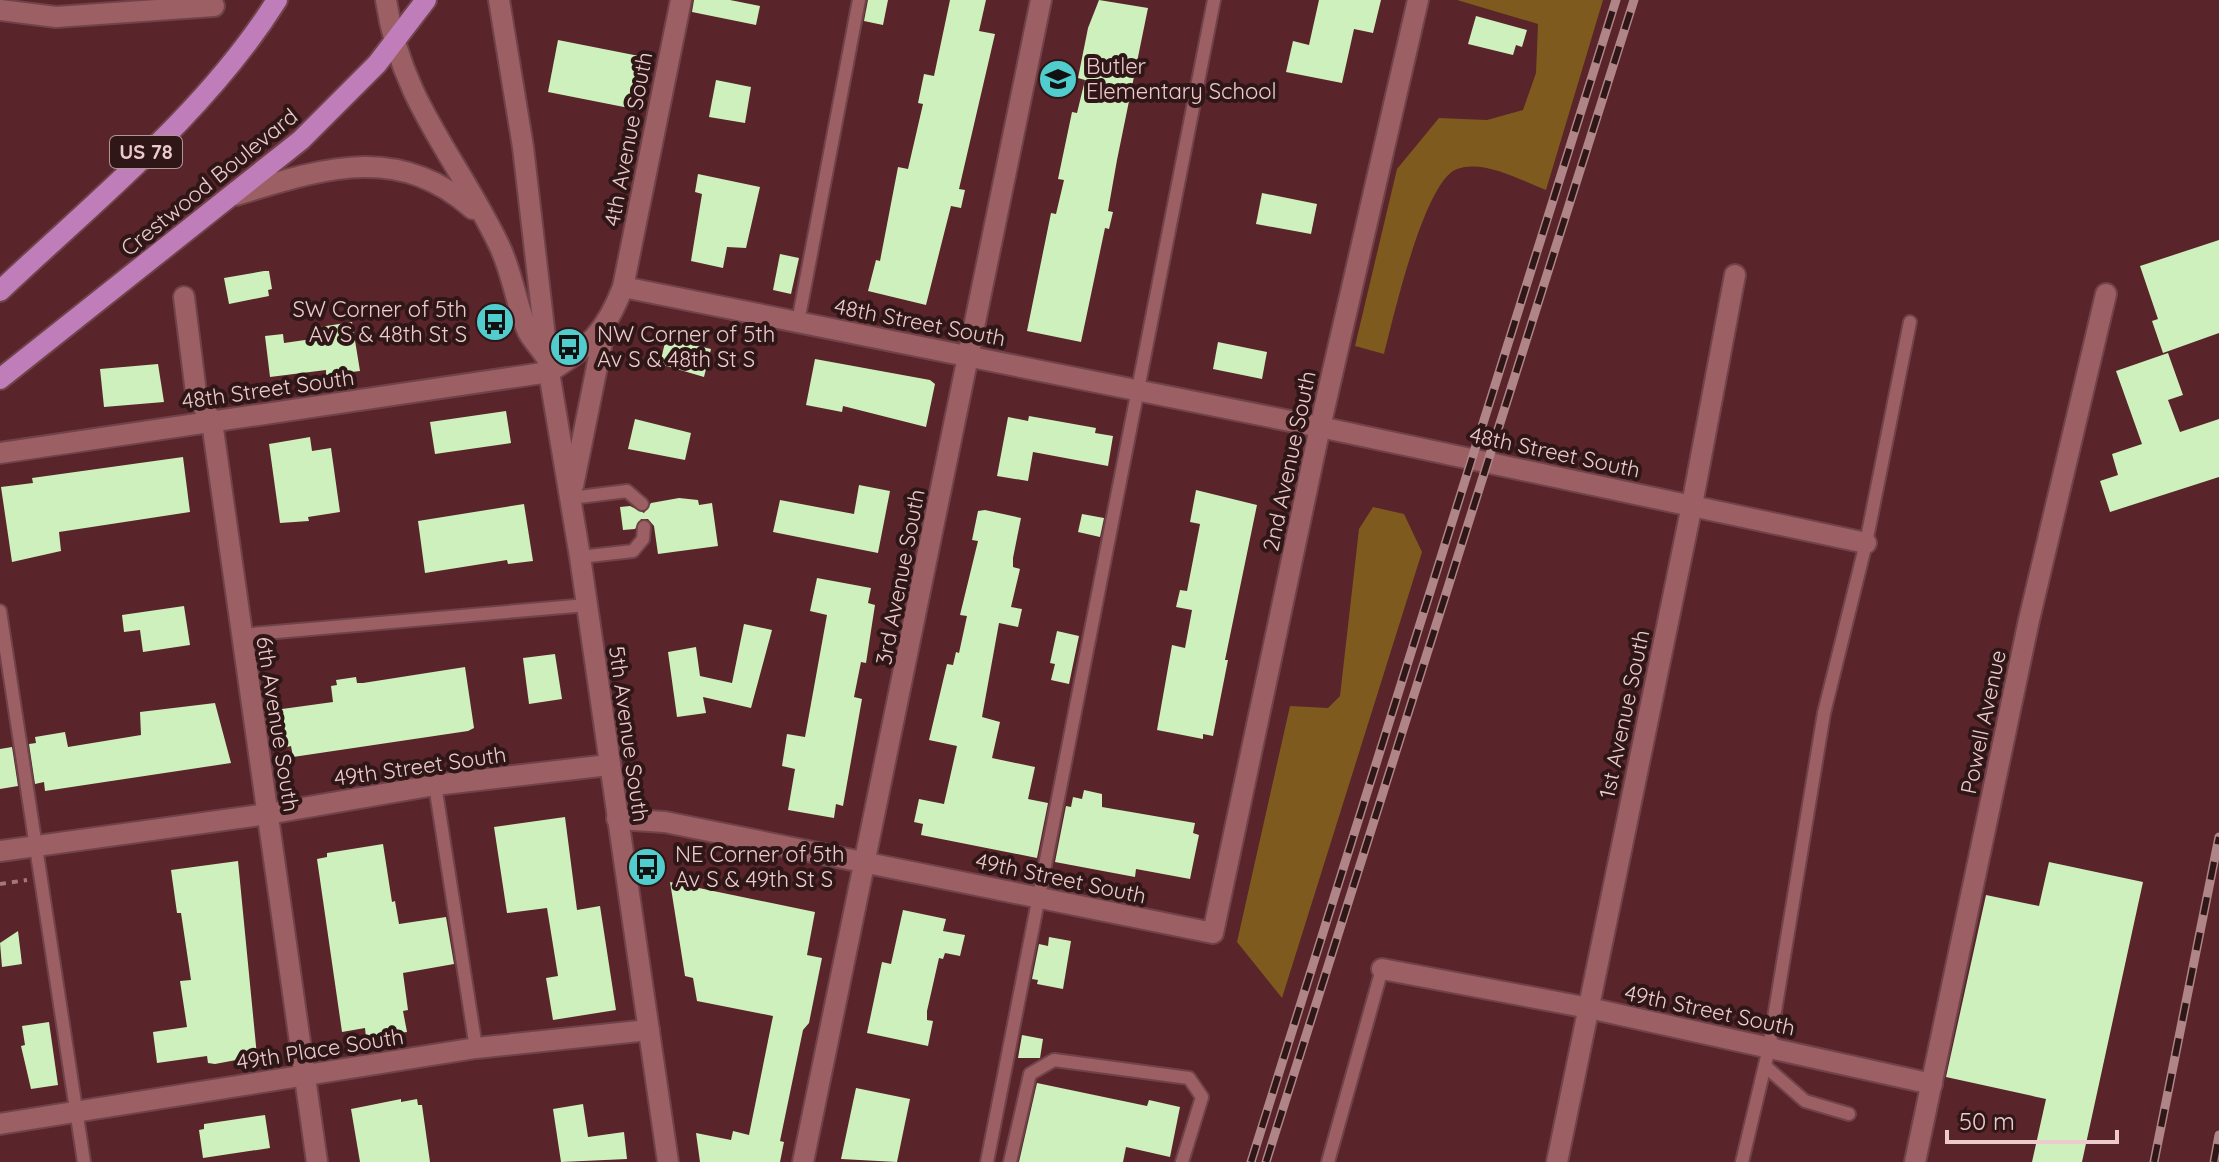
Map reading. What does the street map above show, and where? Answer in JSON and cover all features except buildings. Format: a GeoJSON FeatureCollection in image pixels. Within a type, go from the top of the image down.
{"type":"FeatureCollection","features":[{"type":"Feature","properties":{"kind":"main road","name":"US 78"},"geometry":{"type":"LineString","coordinates":[[0,291],[190,110],[244,46],[277,0]]}},
{"type":"Feature","properties":{"kind":"main road","name":"Crestwood Boulevard"},"geometry":{"type":"LineString","coordinates":[[0,379],[236,195],[331,112],[395,44],[426,0]]}},
{"type":"Feature","properties":{"kind":"street","name":"5th Avenue South"},"geometry":{"type":"LineString","coordinates":[[386,0],[395,44],[424,118],[492,231],[512,272],[528,332],[549,366]]}},
{"type":"Feature","properties":{"kind":"street","name":"5th Avenue South"},"geometry":{"type":"LineString","coordinates":[[499,0],[523,147],[549,366],[580,557],[668,1162]]}},
{"type":"Feature","properties":{"kind":"street","name":"4th Avenue South"},"geometry":{"type":"LineString","coordinates":[[623,287],[681,0]]}},
{"type":"Feature","properties":{"kind":"street","name":"3rd Avenue South"},"geometry":{"type":"LineString","coordinates":[[803,1162],[1041,0]]}},
{"type":"Feature","properties":{"kind":"street","name":"2nd Avenue South"},"geometry":{"type":"LineString","coordinates":[[1213,933],[1320,427],[1418,0]]}},
{"type":"Feature","properties":{"kind":"street"},"geometry":{"type":"LineString","coordinates":[[0,10],[56,17],[115,7],[214,6]]}},
{"type":"Feature","properties":{"kind":"street"},"geometry":{"type":"LineString","coordinates":[[236,195],[333,169],[385,166],[416,174],[445,188],[492,231]]}},
{"type":"Feature","properties":{"kind":"street","name":"1st Avenue South"},"geometry":{"type":"LineString","coordinates":[[1557,1162],[1692,505],[1735,275]]}},
{"type":"Feature","properties":{"kind":"street","name":"48th Street South"},"geometry":{"type":"LineString","coordinates":[[0,453],[212,422],[549,366],[585,348],[605,327],[623,287],[1320,427],[1866,543]]}},
{"type":"Feature","properties":{"kind":"street","name":"Powell Avenue"},"geometry":{"type":"LineString","coordinates":[[1915,1162],[2029,620],[2106,294]]}},
{"type":"Feature","properties":{"kind":"street","name":"6th Avenue South"},"geometry":{"type":"LineString","coordinates":[[184,297],[196,393],[212,422],[317,1162]]}},
{"type":"Feature","properties":{"kind":"street"},"geometry":{"type":"LineString","coordinates":[[571,498],[605,327]]}},
{"type":"Feature","properties":{"kind":"street","name":"49th Street South"},"geometry":{"type":"LineString","coordinates":[[0,851],[268,814],[435,785],[609,765]]}},
{"type":"Feature","properties":{"kind":"street","name":"49th Street South"},"geometry":{"type":"LineString","coordinates":[[617,819],[653,819],[1213,933]]}},
{"type":"Feature","properties":{"kind":"street","name":"49th Street South"},"geometry":{"type":"LineString","coordinates":[[1382,969],[1589,1008],[1767,1057],[1932,1084]]}},
{"type":"Feature","properties":{"kind":"street","name":"49th Place South"},"geometry":{"type":"LineString","coordinates":[[0,1124],[476,1048],[649,1030]]}},
{"type":"Feature","properties":{"kind":"lane"},"geometry":{"type":"LineString","coordinates":[[798,322],[859,0]]}},
{"type":"Feature","properties":{"kind":"lane"},"geometry":{"type":"LineString","coordinates":[[987,1162],[1214,0]]}},
{"type":"Feature","properties":{"kind":"lane"},"geometry":{"type":"LineString","coordinates":[[1742,1162],[1767,1057],[1824,713],[1866,543],[1910,322]]}},
{"type":"Feature","properties":{"kind":"lane"},"geometry":{"type":"LineString","coordinates":[[571,498],[627,491],[642,504]]}},
{"type":"Feature","properties":{"kind":"lane"},"geometry":{"type":"LineString","coordinates":[[580,557],[633,551],[643,539],[644,527]]}},
{"type":"Feature","properties":{"kind":"lane"},"geometry":{"type":"LineString","coordinates":[[241,635],[587,605]]}},
{"type":"Feature","properties":{"kind":"lane"},"geometry":{"type":"LineString","coordinates":[[0,611],[84,1162]]}},
{"type":"Feature","properties":{"kind":"lane"},"geometry":{"type":"LineString","coordinates":[[435,785],[476,1048]]}},
{"type":"Feature","properties":{"kind":"lane"},"geometry":{"type":"LineString","coordinates":[[1328,1162],[1382,969]]}},
{"type":"Feature","properties":{"kind":"lane"},"geometry":{"type":"LineString","coordinates":[[1767,1057],[1805,1101],[1849,1114]]}},
{"type":"Feature","properties":{"kind":"lane"},"geometry":{"type":"LineString","coordinates":[[1010,1162],[1030,1074],[1054,1060],[1189,1078],[1202,1097],[1182,1162]]}},
{"type":"Feature","properties":{"kind":"path"},"geometry":{"type":"LineString","coordinates":[[0,884],[41,878]]}},
{"type":"Feature","properties":{"kind":"shaded area"},"geometry":{"type":"Polygon","coordinates":[[[1457,0],[1603,0],[1546,190],[1503,172],[1479,167],[1457,169],[1445,179],[1422,224],[1402,283],[1384,354],[1355,346],[1397,169],[1439,118],[1487,120],[1523,110],[1536,73],[1538,24],[1457,0]]]}},
{"type":"Feature","properties":{"kind":"shaded area"},"geometry":{"type":"Polygon","coordinates":[[[1373,507],[1404,514],[1422,552],[1282,998],[1237,942],[1290,706],[1328,708],[1340,696],[1359,529],[1373,507]]]}},
{"type":"Feature","properties":{"kind":"railway"},"geometry":{"type":"LineString","coordinates":[[1251,1162],[1616,0]]}},
{"type":"Feature","properties":{"kind":"railway"},"geometry":{"type":"LineString","coordinates":[[1266,1162],[1634,0]]}},
{"type":"Feature","properties":{"kind":"railway"},"geometry":{"type":"LineString","coordinates":[[2154,1162],[2219,837]]}},
{"type":"Feature","properties":{"kind":"railway"},"geometry":{"type":"LineString","coordinates":[[2214,1162],[2219,1135]]}},
{"type":"Feature","properties":{"kind":"place","name":"Butler Elementary School"},"geometry":{"type":"Point","coordinates":[1058,79]}},
{"type":"Feature","properties":{"kind":"place","name":"SW Corner of 5th Av S & 48th St S"},"geometry":{"type":"Point","coordinates":[495,322]}},
{"type":"Feature","properties":{"kind":"place","name":"NW Corner of 5th Av S & 48th St S"},"geometry":{"type":"Point","coordinates":[569,347]}},
{"type":"Feature","properties":{"kind":"place","name":"NE Corner of 5th Av S & 49th St S"},"geometry":{"type":"Point","coordinates":[647,867]}}]}
